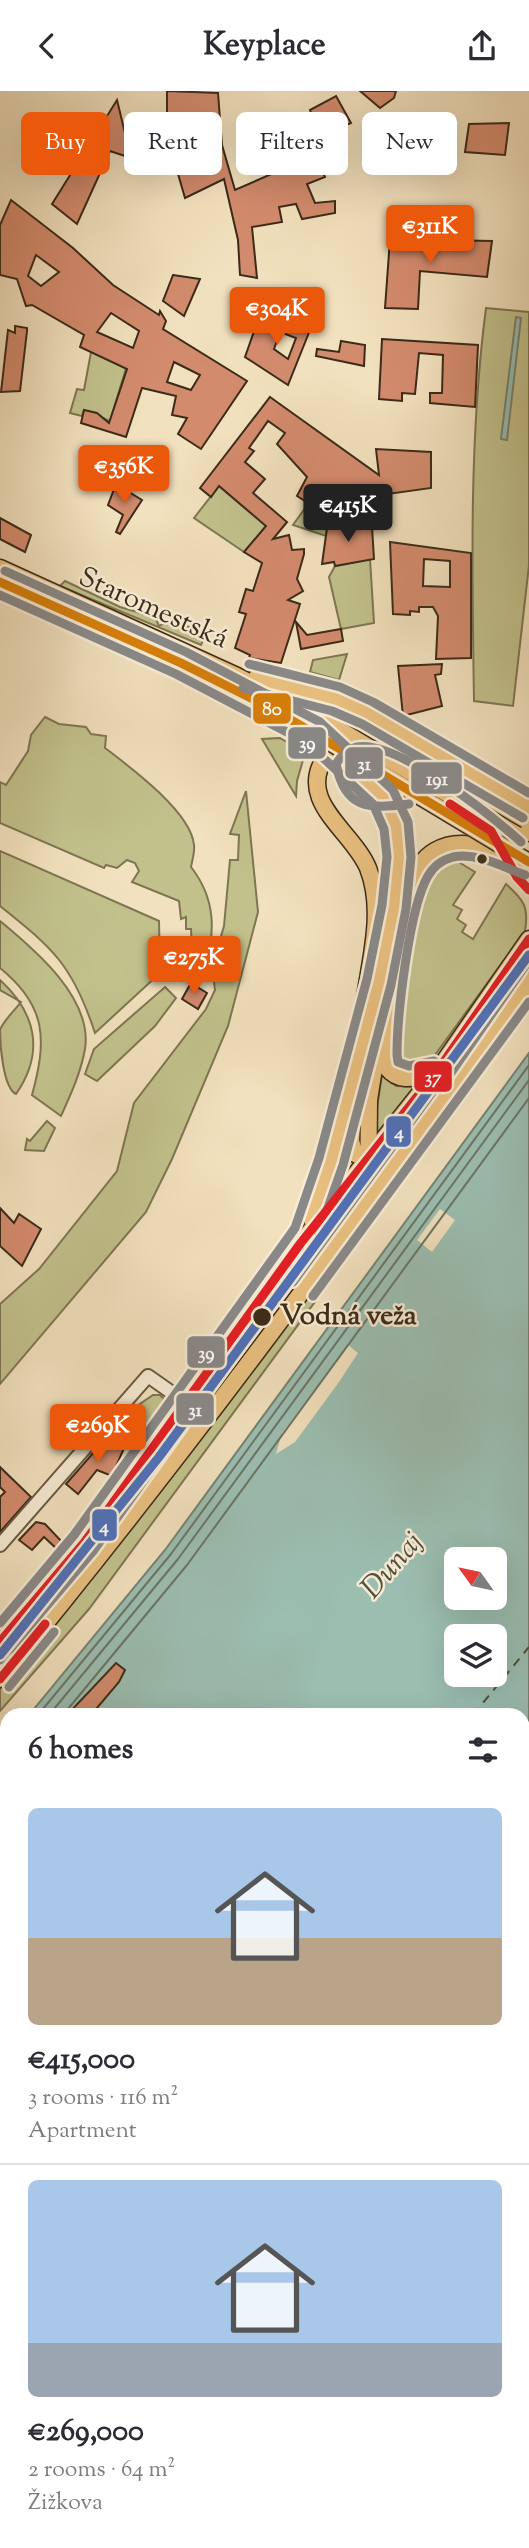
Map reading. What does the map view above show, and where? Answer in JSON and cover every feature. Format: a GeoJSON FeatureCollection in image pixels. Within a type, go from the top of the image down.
{"type":"FeatureCollection","features":[{"type":"Feature","properties":{"kind":"main road","name":"Staromestská"},"geometry":{"type":"LineString","coordinates":[[0,568],[237,676],[317,725]]}},
{"type":"Feature","properties":{"kind":"main road","name":"Staromestská"},"geometry":{"type":"LineString","coordinates":[[0,582],[317,725]]}},
{"type":"Feature","properties":{"kind":"main road"},"geometry":{"type":"LineString","coordinates":[[237,676],[256,677],[354,707],[392,726],[529,807]]}},
{"type":"Feature","properties":{"kind":"main road"},"geometry":{"type":"LineString","coordinates":[[317,725],[529,843]]}},
{"type":"Feature","properties":{"kind":"main road"},"geometry":{"type":"LineString","coordinates":[[317,725],[529,863]]}},
{"type":"Feature","properties":{"kind":"main road"},"geometry":{"type":"LineString","coordinates":[[317,725],[383,797],[396,826],[399,865],[379,982],[360,1053]]}},
{"type":"Feature","properties":{"kind":"main road"},"geometry":{"type":"LineString","coordinates":[[361,734],[384,737],[417,754],[494,801],[529,833]]}},
{"type":"Feature","properties":{"kind":"main road"},"geometry":{"type":"LineString","coordinates":[[300,1244],[317,1209],[355,1080],[376,902],[364,860],[319,798],[317,772],[326,756]]}},
{"type":"Feature","properties":{"kind":"main road"},"geometry":{"type":"LineString","coordinates":[[436,1073],[405,1079],[388,1069],[382,1046],[409,892],[418,870],[433,852],[461,844],[480,847],[529,863]]}},
{"type":"Feature","properties":{"kind":"main road"},"geometry":{"type":"LineString","coordinates":[[3,1632],[84,1543],[300,1244],[436,1073],[529,939]]}},
{"type":"Feature","properties":{"kind":"main road"},"geometry":{"type":"LineString","coordinates":[[0,1679],[103,1555],[529,981]]}},
{"type":"Feature","properties":{"kind":"main road"},"geometry":{"type":"LineString","coordinates":[[368,1201],[369,1100],[373,1066],[386,1017]]}},
{"type":"Feature","properties":{"kind":"main road"},"geometry":{"type":"LineString","coordinates":[[355,1080],[351,1146],[355,1154],[382,1164],[397,1162]]}},
{"type":"Feature","properties":{"kind":"street"},"geometry":{"type":"LineString","coordinates":[[0,1545],[148,1376],[186,1402]]}},
{"type":"Feature","properties":{"kind":"street"},"geometry":{"type":"LineString","coordinates":[[109,1422],[152,1451]]}},
{"type":"Feature","properties":{"kind":"shaded area"},"geometry":{"type":"Polygon","coordinates":[[[486,308],[529,312],[529,565],[513,706],[474,701],[474,455],[486,308]]]}},
{"type":"Feature","properties":{"kind":"shaded area"},"geometry":{"type":"Polygon","coordinates":[[[91,352],[130,355],[110,421],[84,410],[82,416],[70,413],[77,389],[84,390],[91,352]]]}},
{"type":"Feature","properties":{"kind":"shaded area"},"geometry":{"type":"Polygon","coordinates":[[[219,486],[266,526],[244,552],[194,518],[219,486]]]}},
{"type":"Feature","properties":{"kind":"shaded area"},"geometry":{"type":"Polygon","coordinates":[[[308,504],[328,515],[326,536],[293,525],[308,504]]]}},
{"type":"Feature","properties":{"kind":"shaded area"},"geometry":{"type":"Polygon","coordinates":[[[370,559],[374,623],[341,629],[329,577],[335,566],[370,559]]]}},
{"type":"Feature","properties":{"kind":"shaded area"},"geometry":{"type":"Polygon","coordinates":[[[65,581],[120,607],[155,617],[159,626],[168,621],[207,632],[201,645],[60,586],[65,581]]]}},
{"type":"Feature","properties":{"kind":"shaded area"},"geometry":{"type":"Polygon","coordinates":[[[347,654],[339,680],[310,672],[313,660],[347,654]]]}},
{"type":"Feature","properties":{"kind":"shaded area"},"geometry":{"type":"Polygon","coordinates":[[[45,717],[59,724],[86,727],[91,734],[106,736],[105,748],[158,791],[182,819],[194,845],[191,867],[205,891],[211,917],[211,943],[204,970],[193,966],[191,929],[186,929],[186,917],[181,919],[179,901],[132,882],[139,871],[135,863],[127,860],[117,868],[106,865],[104,868],[0,823],[0,782],[6,785],[28,751],[31,735],[45,717]]]}},
{"type":"Feature","properties":{"kind":"shaded area"},"geometry":{"type":"Polygon","coordinates":[[[280,738],[305,753],[296,796],[262,739],[280,738]]]}},
{"type":"Feature","properties":{"kind":"shaded area"},"geometry":{"type":"Polygon","coordinates":[[[246,791],[258,912],[228,1026],[172,1159],[146,1212],[0,1384],[0,1304],[39,1269],[117,1171],[134,1103],[206,1009],[215,990],[212,967],[224,926],[230,860],[238,860],[239,835],[230,834],[246,791]]]}},
{"type":"Feature","properties":{"kind":"shaded area"},"geometry":{"type":"Polygon","coordinates":[[[0,851],[159,921],[160,973],[95,1033],[78,991],[60,961],[35,935],[0,906],[0,851]]]}},
{"type":"Feature","properties":{"kind":"shaded area"},"geometry":{"type":"Polygon","coordinates":[[[447,855],[475,872],[453,905],[462,910],[457,919],[466,925],[462,932],[473,939],[506,884],[524,905],[525,931],[427,1066],[407,1070],[390,1062],[391,1022],[398,967],[409,912],[422,875],[429,866],[447,855]]]}},
{"type":"Feature","properties":{"kind":"shaded area"},"geometry":{"type":"Polygon","coordinates":[[[0,921],[44,960],[71,993],[80,1011],[85,1030],[85,1049],[78,1075],[61,1116],[32,1095],[40,1057],[39,1025],[27,996],[0,968],[0,921]]]}},
{"type":"Feature","properties":{"kind":"shaded area"},"geometry":{"type":"Polygon","coordinates":[[[0,980],[12,993],[18,1000],[0,990],[0,980]]]}},
{"type":"Feature","properties":{"kind":"shaded area"},"geometry":{"type":"Polygon","coordinates":[[[165,987],[176,998],[155,1026],[97,1081],[85,1074],[94,1049],[165,987]]]}},
{"type":"Feature","properties":{"kind":"shaded area"},"geometry":{"type":"Polygon","coordinates":[[[529,997],[529,1011],[89,1609],[0,1708],[0,1689],[52,1629],[161,1490],[529,997]]]}},
{"type":"Feature","properties":{"kind":"shaded area"},"geometry":{"type":"Polygon","coordinates":[[[20,1003],[29,1019],[33,1048],[31,1063],[16,1094],[5,1075],[0,1030],[20,1003]]]}},
{"type":"Feature","properties":{"kind":"shaded area"},"geometry":{"type":"Polygon","coordinates":[[[382,1074],[396,1086],[416,1087],[378,1137],[373,1136],[382,1074]]]}},
{"type":"Feature","properties":{"kind":"shaded area"},"geometry":{"type":"Polygon","coordinates":[[[47,1121],[55,1128],[44,1151],[25,1150],[27,1139],[30,1141],[47,1121]]]}},
{"type":"Feature","properties":{"kind":"shaded area"},"geometry":{"type":"Polygon","coordinates":[[[153,1395],[160,1395],[172,1407],[146,1443],[128,1430],[127,1423],[137,1406],[153,1395]]]}},
{"type":"Feature","properties":{"kind":"water"},"geometry":{"type":"Polygon","coordinates":[[[516,317],[521,318],[507,440],[501,439],[516,317]]]}},
{"type":"Feature","properties":{"kind":"water","name":"Dunaj"},"geometry":{"type":"Polygon","coordinates":[[[529,1053],[529,1708],[35,1708],[165,1550],[529,1053]]]}},
{"type":"Feature","properties":{"kind":"pier"},"geometry":{"type":"Polygon","coordinates":[[[440,1209],[455,1220],[432,1252],[417,1240],[440,1209]]]}},
{"type":"Feature","properties":{"kind":"pier"},"geometry":{"type":"Polygon","coordinates":[[[348,1345],[358,1353],[339,1382],[295,1442],[276,1454],[282,1433],[348,1345]]]}},
{"type":"Feature","properties":{"kind":"building"},"geometry":{"type":"Polygon","coordinates":[[[167,91],[218,93],[219,112],[167,112],[167,91]]]}},
{"type":"Feature","properties":{"kind":"building"},"geometry":{"type":"Polygon","coordinates":[[[360,91],[396,91],[394,98],[380,108],[360,91]]]}},
{"type":"Feature","properties":{"kind":"building"},"geometry":{"type":"Polygon","coordinates":[[[336,96],[345,112],[311,112],[336,96]]]}},
{"type":"Feature","properties":{"kind":"building"},"geometry":{"type":"Polygon","coordinates":[[[117,100],[124,129],[124,156],[110,151],[110,112],[117,100]]]}},
{"type":"Feature","properties":{"kind":"building"},"geometry":{"type":"Polygon","coordinates":[[[509,123],[505,155],[465,152],[469,124],[509,123]]]}},
{"type":"Feature","properties":{"kind":"building"},"geometry":{"type":"Polygon","coordinates":[[[222,145],[235,190],[269,175],[324,175],[325,177],[307,184],[315,203],[335,201],[335,213],[302,219],[296,204],[279,207],[282,222],[252,227],[257,278],[240,275],[238,240],[224,179],[185,198],[178,175],[222,175],[222,145]]]}},
{"type":"Feature","properties":{"kind":"building"},"geometry":{"type":"Polygon","coordinates":[[[70,175],[99,175],[77,224],[52,204],[70,175]]]}},
{"type":"Feature","properties":{"kind":"building"},"geometry":{"type":"Polygon","coordinates":[[[11,200],[73,248],[113,285],[159,315],[160,311],[166,321],[163,329],[247,381],[201,449],[178,434],[187,418],[172,415],[176,396],[142,388],[126,437],[81,423],[84,410],[97,413],[109,423],[127,369],[80,347],[84,335],[32,305],[26,306],[17,279],[0,275],[0,225],[11,200]],[[36,255],[28,276],[41,286],[59,272],[36,255]],[[111,313],[97,332],[133,348],[139,331],[111,313]],[[174,362],[167,382],[191,390],[200,375],[174,362]]]}},
{"type":"Feature","properties":{"kind":"building"},"geometry":{"type":"Polygon","coordinates":[[[390,239],[492,241],[487,277],[420,271],[418,309],[385,308],[390,239]]]}},
{"type":"Feature","properties":{"kind":"building"},"geometry":{"type":"Polygon","coordinates":[[[173,275],[200,279],[184,316],[163,301],[173,275]]]}},
{"type":"Feature","properties":{"kind":"building"},"geometry":{"type":"Polygon","coordinates":[[[260,314],[310,330],[288,385],[245,357],[260,314]],[[280,332],[274,349],[288,359],[296,338],[280,332]]]}},
{"type":"Feature","properties":{"kind":"building"},"geometry":{"type":"Polygon","coordinates":[[[15,326],[27,328],[20,391],[1,392],[8,330],[15,333],[15,326]]]}},
{"type":"Feature","properties":{"kind":"building"},"geometry":{"type":"Polygon","coordinates":[[[382,339],[478,345],[475,407],[430,403],[430,393],[442,393],[443,355],[419,353],[415,394],[402,393],[402,401],[379,399],[382,339]]]}},
{"type":"Feature","properties":{"kind":"building"},"geometry":{"type":"Polygon","coordinates":[[[341,341],[365,345],[364,366],[316,356],[317,349],[339,352],[341,341]]]}},
{"type":"Feature","properties":{"kind":"building"},"geometry":{"type":"Polygon","coordinates":[[[270,397],[379,475],[376,449],[431,452],[431,488],[373,496],[373,510],[316,508],[297,496],[307,477],[277,444],[285,433],[268,421],[249,448],[254,451],[245,462],[265,479],[253,493],[287,522],[273,539],[289,535],[292,550],[304,549],[297,579],[303,591],[288,600],[300,604],[281,663],[249,658],[250,655],[235,648],[246,614],[239,612],[246,589],[253,591],[262,563],[244,552],[266,526],[219,486],[211,497],[200,488],[270,397]]]}},
{"type":"Feature","properties":{"kind":"building"},"geometry":{"type":"Polygon","coordinates":[[[116,484],[142,500],[120,534],[116,532],[123,515],[108,505],[116,484]]]}},
{"type":"Feature","properties":{"kind":"building"},"geometry":{"type":"Polygon","coordinates":[[[0,518],[31,535],[25,552],[0,539],[0,518]]]}},
{"type":"Feature","properties":{"kind":"building"},"geometry":{"type":"Polygon","coordinates":[[[328,521],[372,527],[374,559],[335,566],[334,562],[322,564],[328,521]]]}},
{"type":"Feature","properties":{"kind":"building"},"geometry":{"type":"Polygon","coordinates":[[[390,542],[471,553],[471,658],[436,659],[438,616],[433,607],[419,607],[419,612],[410,611],[410,615],[393,614],[390,542]],[[424,559],[423,586],[450,587],[450,561],[424,559]]]}},
{"type":"Feature","properties":{"kind":"building"},"geometry":{"type":"Polygon","coordinates":[[[296,622],[307,635],[341,629],[343,641],[301,649],[296,622]]]}},
{"type":"Feature","properties":{"kind":"building"},"geometry":{"type":"Polygon","coordinates":[[[442,664],[441,674],[435,675],[442,706],[403,716],[398,666],[442,664]]]}},
{"type":"Feature","properties":{"kind":"building"},"geometry":{"type":"Polygon","coordinates":[[[191,983],[207,993],[198,1009],[182,999],[191,983]]]}},
{"type":"Feature","properties":{"kind":"building"},"geometry":{"type":"Polygon","coordinates":[[[0,1208],[14,1223],[19,1214],[41,1229],[22,1266],[0,1246],[0,1208]]]}},
{"type":"Feature","properties":{"kind":"building"},"geometry":{"type":"Polygon","coordinates":[[[108,1436],[124,1448],[112,1476],[97,1470],[78,1494],[66,1484],[108,1436]]]}},
{"type":"Feature","properties":{"kind":"building"},"geometry":{"type":"Polygon","coordinates":[[[0,1467],[31,1497],[0,1532],[0,1497],[5,1492],[0,1487],[0,1467]]]}},
{"type":"Feature","properties":{"kind":"building"},"geometry":{"type":"Polygon","coordinates":[[[36,1522],[45,1524],[64,1544],[58,1550],[44,1537],[32,1550],[19,1540],[36,1522]]]}},
{"type":"Feature","properties":{"kind":"building"},"geometry":{"type":"Polygon","coordinates":[[[116,1663],[125,1670],[119,1682],[97,1708],[74,1708],[116,1663]]]}},
{"type":"Feature","properties":{"kind":"ferry route"},"geometry":{"type":"LineString","coordinates":[[479,1708],[529,1647]]}},
{"type":"Feature","properties":{"kind":"transit line","name":"31"},"geometry":{"type":"LineString","coordinates":[[5,571],[186,652],[320,722],[393,790],[408,822],[411,857],[406,909],[391,985],[343,1165],[317,1239],[94,1550],[9,1650]]}},
{"type":"Feature","properties":{"kind":"transit line","name":"80"},"geometry":{"type":"LineString","coordinates":[[0,582],[181,663],[273,709],[529,862]]}},
{"type":"Feature","properties":{"kind":"transit line","name":"39"},"geometry":{"type":"LineString","coordinates":[[0,595],[176,674],[306,742],[373,804],[384,829],[387,857],[382,905],[367,979],[319,1158],[295,1228],[74,1535],[0,1623]]}},
{"type":"Feature","properties":{"kind":"transit line","name":"31"},"geometry":{"type":"LineString","coordinates":[[249,664],[340,687],[373,702],[529,793]]}},
{"type":"Feature","properties":{"kind":"transit line","name":"39"},"geometry":{"type":"LineString","coordinates":[[243,688],[332,711],[362,724],[523,818]]}},
{"type":"Feature","properties":{"kind":"transit line","name":"191"},"geometry":{"type":"LineString","coordinates":[[409,804],[382,806],[360,803],[345,790],[336,764],[345,753],[357,747],[374,748],[395,755],[467,798],[521,842]]}},
{"type":"Feature","properties":{"kind":"transit line","name":"37"},"geometry":{"type":"LineString","coordinates":[[450,804],[491,831],[517,877],[529,890]]}},
{"type":"Feature","properties":{"kind":"transit line","name":"191"},"geometry":{"type":"LineString","coordinates":[[434,1061],[409,1066],[398,1062],[397,1055],[399,1015],[410,936],[421,891],[428,876],[442,862],[462,856],[490,861],[525,875]]}},
{"type":"Feature","properties":{"kind":"transit line","name":"37"},"geometry":{"type":"LineString","coordinates":[[0,1642],[84,1543],[300,1244],[436,1073],[529,939]]}},
{"type":"Feature","properties":{"kind":"transit line","name":"4"},"geometry":{"type":"LineString","coordinates":[[0,1655],[159,1457],[529,955]]}},
{"type":"Feature","properties":{"kind":"transit line","name":"191"},"geometry":{"type":"LineString","coordinates":[[446,1080],[529,960]]}},
{"type":"Feature","properties":{"kind":"transit line","name":"31"},"geometry":{"type":"LineString","coordinates":[[293,1282],[519,974]]}},
{"type":"Feature","properties":{"kind":"transit line","name":"39"},"geometry":{"type":"LineString","coordinates":[[313,1296],[529,1002]]}},
{"type":"Feature","properties":{"kind":"transit line","name":"31"},"geometry":{"type":"LineString","coordinates":[[0,1660],[36,1616]]}},
{"type":"Feature","properties":{"kind":"transit line","name":"37"},"geometry":{"type":"LineString","coordinates":[[0,1679],[45,1624]]}},
{"type":"Feature","properties":{"kind":"transit line","name":"39"},"geometry":{"type":"LineString","coordinates":[[9,1687],[54,1632]]}},
{"type":"Feature","properties":{"kind":"place","name":"Vodná veža"},"geometry":{"type":"Point","coordinates":[262,1317]}}]}
